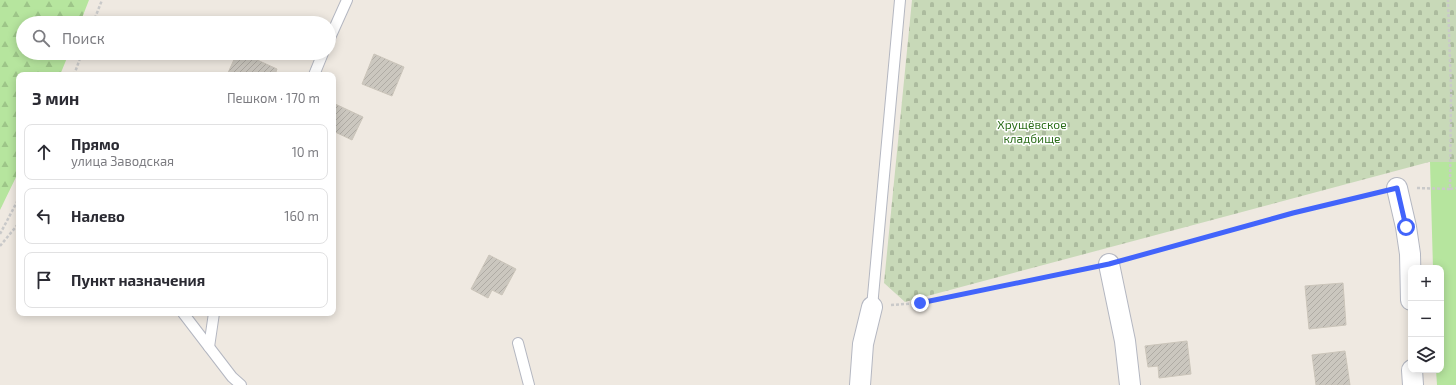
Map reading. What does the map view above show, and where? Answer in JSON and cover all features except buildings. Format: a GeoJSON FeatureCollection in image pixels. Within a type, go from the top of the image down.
{"type":"FeatureCollection","features":[{"type":"Feature","properties":{"kind":"street"},"geometry":{"type":"LineString","coordinates":[[1397,188],[1406,227],[1410,265]]}},
{"type":"Feature","properties":{"kind":"street"},"geometry":{"type":"LineString","coordinates":[[1109,264],[1125,341],[1130,385]]}},
{"type":"Feature","properties":{"kind":"street"},"geometry":{"type":"LineString","coordinates":[[860,385],[863,344],[872,306]]}},
{"type":"Feature","properties":{"kind":"street"},"geometry":{"type":"LineString","coordinates":[[1412,373],[1413,385]]}},
{"type":"Feature","properties":{"kind":"lane"},"geometry":{"type":"LineString","coordinates":[[336,24],[347,0]]}},
{"type":"Feature","properties":{"kind":"lane"},"geometry":{"type":"LineString","coordinates":[[872,306],[900,0]]}},
{"type":"Feature","properties":{"kind":"lane"},"geometry":{"type":"LineString","coordinates":[[315,72],[320,60]]}},
{"type":"Feature","properties":{"kind":"lane"},"geometry":{"type":"LineString","coordinates":[[185,316],[232,377],[241,385]]}},
{"type":"Feature","properties":{"kind":"lane"},"geometry":{"type":"LineString","coordinates":[[209,347],[214,316]]}},
{"type":"Feature","properties":{"kind":"lane"},"geometry":{"type":"LineString","coordinates":[[518,343],[529,385]]}},
{"type":"Feature","properties":{"kind":"path"},"geometry":{"type":"LineString","coordinates":[[96,16],[102,0]]}},
{"type":"Feature","properties":{"kind":"path"},"geometry":{"type":"LineString","coordinates":[[1448,0],[1451,90],[1450,189]]}},
{"type":"Feature","properties":{"kind":"path"},"geometry":{"type":"LineString","coordinates":[[75,72],[79,60]]}},
{"type":"Feature","properties":{"kind":"path"},"geometry":{"type":"LineString","coordinates":[[872,306],[920,303],[1109,264],[1293,213],[1397,188],[1456,188]]}},
{"type":"Feature","properties":{"kind":"path"},"geometry":{"type":"LineString","coordinates":[[0,234],[16,204]]}},
{"type":"Feature","properties":{"kind":"path"},"geometry":{"type":"LineString","coordinates":[[0,246],[16,227]]}},
{"type":"Feature","properties":{"kind":"green space"},"geometry":{"type":"Polygon","coordinates":[[[0,0],[89,0],[83,16],[16,16],[16,60],[66,60],[61,72],[16,72],[16,177],[0,210],[0,0]]]}},
{"type":"Feature","properties":{"kind":"green space","name":"Хрущёвское кладбище"},"geometry":{"type":"Polygon","coordinates":[[[912,0],[1456,0],[1456,162],[1429,162],[905,302],[884,283],[912,0]]]}},
{"type":"Feature","properties":{"kind":"green space"},"geometry":{"type":"Polygon","coordinates":[[[1430,162],[1456,162],[1456,385],[1437,385],[1436,373],[1444,373],[1444,265],[1433,265],[1430,162]]]}},
{"type":"Feature","properties":{"kind":"route"},"geometry":{"type":"LineString","coordinates":[[920,303],[1109,264],[1293,213],[1397,188],[1406,227]]}}]}
